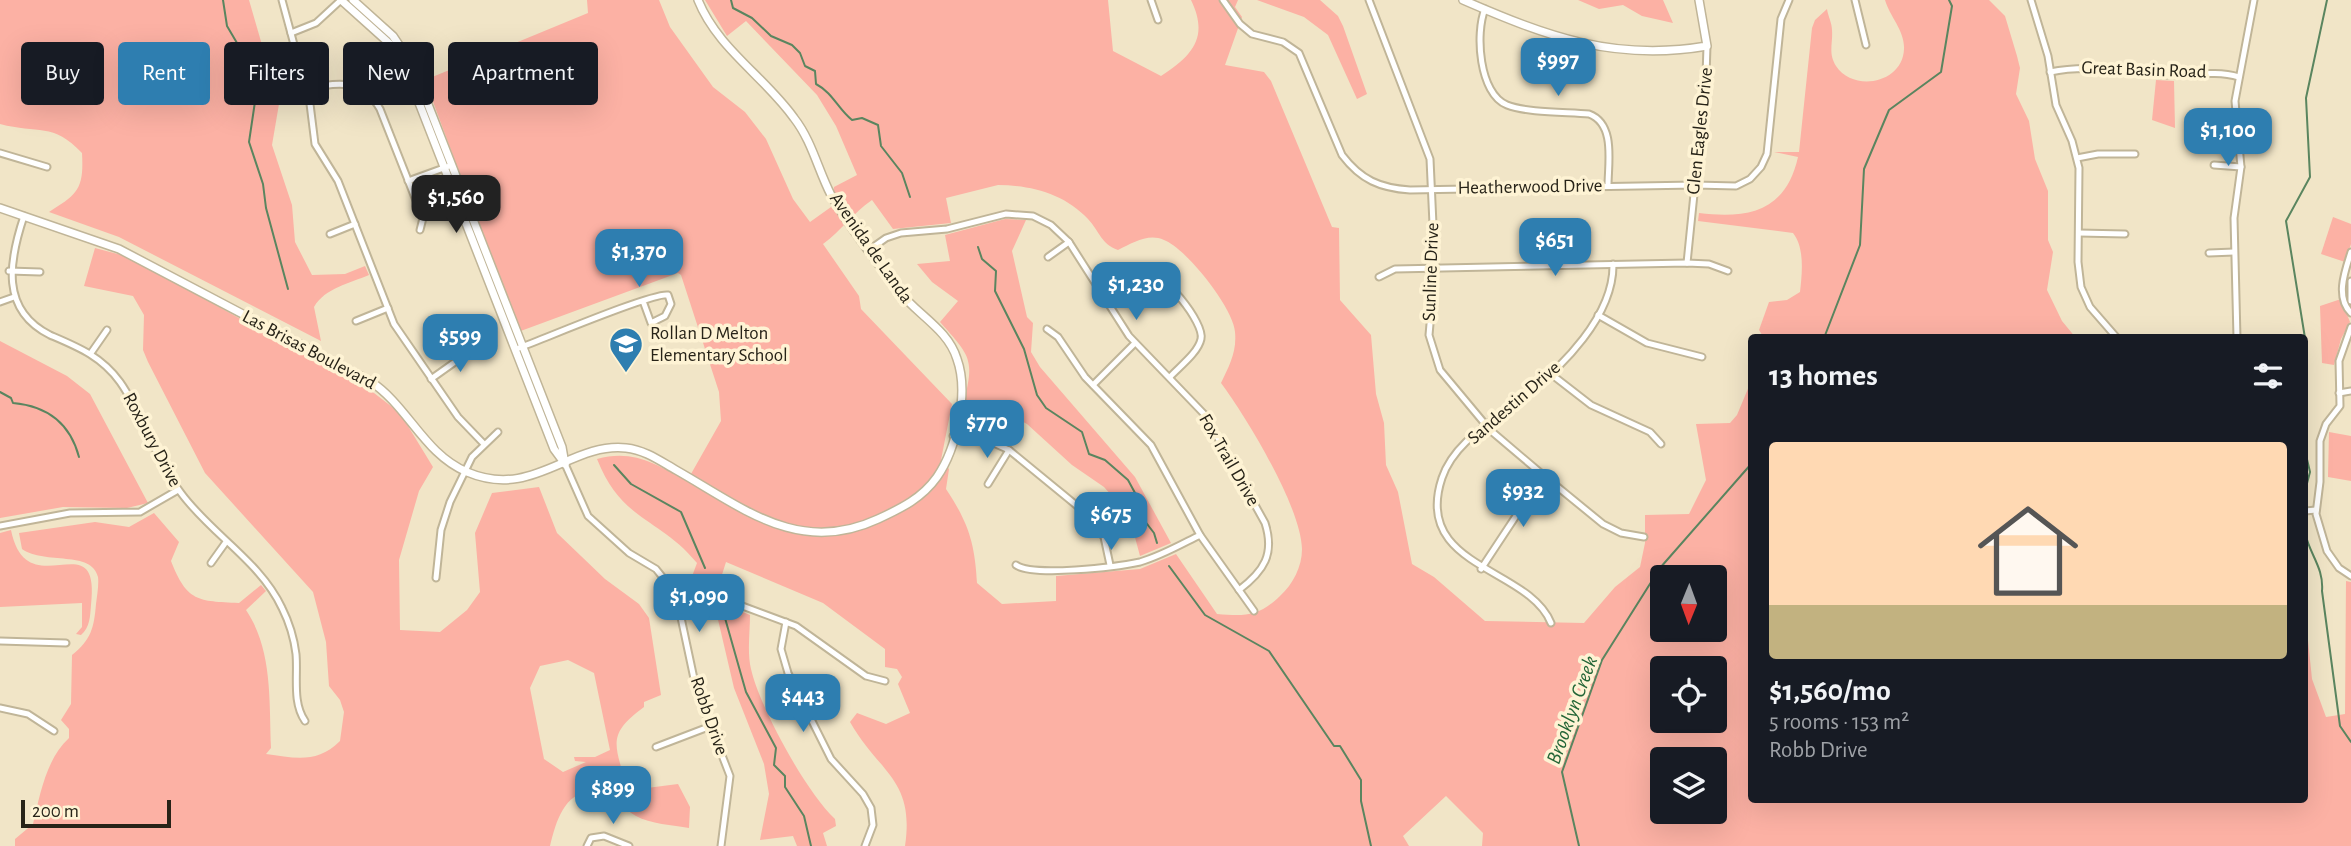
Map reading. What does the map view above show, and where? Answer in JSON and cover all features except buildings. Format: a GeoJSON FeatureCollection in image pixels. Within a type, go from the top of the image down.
{"type":"FeatureCollection","features":[{"type":"Feature","properties":{"kind":"street"},"geometry":{"type":"LineString","coordinates":[[282,0],[293,42]]}},
{"type":"Feature","properties":{"kind":"street"},"geometry":{"type":"LineString","coordinates":[[291,33],[321,20],[341,0]]}},
{"type":"Feature","properties":{"kind":"street","name":"Robb Drive"},"geometry":{"type":"LineString","coordinates":[[341,0],[384,38],[401,59],[448,166]]}},
{"type":"Feature","properties":{"kind":"street","name":"Robb Drive"},"geometry":{"type":"LineString","coordinates":[[353,0],[393,36],[408,56],[520,348],[554,449],[565,464],[588,516],[629,553],[656,569],[674,589],[682,611],[696,688],[729,771],[731,786],[721,846]]}},
{"type":"Feature","properties":{"kind":"street","name":"Avenida de Landa"},"geometry":{"type":"LineString","coordinates":[[698,0],[730,48],[775,93],[797,121],[836,204],[869,250],[906,300],[945,336],[954,351],[961,378],[953,436]]}},
{"type":"Feature","properties":{"kind":"street"},"geometry":{"type":"LineString","coordinates":[[1151,0],[1158,20]]}},
{"type":"Feature","properties":{"kind":"street","name":"Heatherwood Drive"},"geometry":{"type":"LineString","coordinates":[[1223,0],[1240,24],[1252,34],[1283,42],[1299,53],[1342,155],[1360,176],[1388,188],[1433,189],[1735,186],[1750,179],[1765,161],[1781,19],[1790,0]]}},
{"type":"Feature","properties":{"kind":"street","name":"Sunline Drive"},"geometry":{"type":"LineString","coordinates":[[1369,0],[1428,149],[1433,189],[1435,268],[1429,326],[1435,358],[1451,386],[1486,424],[1543,475],[1613,530],[1644,537]]}},
{"type":"Feature","properties":{"kind":"street"},"geometry":{"type":"LineString","coordinates":[[1463,0],[1572,43],[1654,51],[1707,46]]}},
{"type":"Feature","properties":{"kind":"street","name":"Glen Eagles Drive"},"geometry":{"type":"LineString","coordinates":[[1687,263],[1707,46],[1699,0]]}},
{"type":"Feature","properties":{"kind":"street"},"geometry":{"type":"LineString","coordinates":[[1855,0],[1866,45]]}},
{"type":"Feature","properties":{"kind":"street"},"geometry":{"type":"LineString","coordinates":[[2031,0],[2056,105],[2077,158],[2078,262],[2081,287],[2090,307],[2114,334]]}},
{"type":"Feature","properties":{"kind":"street"},"geometry":{"type":"LineString","coordinates":[[2237,334],[2234,218],[2241,167],[2235,100],[2254,0]]}},
{"type":"Feature","properties":{"kind":"street"},"geometry":{"type":"LineString","coordinates":[[1485,9],[1479,29],[1478,48],[1495,95],[1507,105],[1589,114],[1599,119],[1607,133],[1608,186]]}},
{"type":"Feature","properties":{"kind":"street","name":"Great Basin Road"},"geometry":{"type":"LineString","coordinates":[[2050,72],[2087,66],[2163,75],[2225,73],[2238,77]]}},
{"type":"Feature","properties":{"kind":"street"},"geometry":{"type":"LineString","coordinates":[[329,86],[346,83],[372,96],[380,109],[423,218],[420,230]]}},
{"type":"Feature","properties":{"kind":"street"},"geometry":{"type":"LineString","coordinates":[[309,105],[315,144],[338,181],[398,331],[458,417],[483,443]]}},
{"type":"Feature","properties":{"kind":"street"},"geometry":{"type":"LineString","coordinates":[[0,153],[47,167]]}},
{"type":"Feature","properties":{"kind":"street"},"geometry":{"type":"LineString","coordinates":[[2077,158],[2134,153]]}},
{"type":"Feature","properties":{"kind":"street"},"geometry":{"type":"LineString","coordinates":[[2214,165],[2241,167]]}},
{"type":"Feature","properties":{"kind":"street"},"geometry":{"type":"LineString","coordinates":[[408,181],[448,166]]}},
{"type":"Feature","properties":{"kind":"street","name":"Las Brisas Boulevard"},"geometry":{"type":"LineString","coordinates":[[0,208],[119,248],[370,381],[399,404],[437,452],[467,472],[492,479],[516,479],[606,449],[636,450],[777,526],[822,534],[867,524],[924,493],[942,470],[953,436]]}},
{"type":"Feature","properties":{"kind":"street","name":"Fox Trail Drive"},"geometry":{"type":"LineString","coordinates":[[869,250],[892,235],[935,232],[1006,214],[1024,214],[1042,220],[1069,242],[1135,343],[1209,421],[1265,523],[1270,538],[1263,569],[1239,590]]}},
{"type":"Feature","properties":{"kind":"street","name":"Roxbury Drive"},"geometry":{"type":"LineString","coordinates":[[24,216],[9,271],[14,297],[36,327],[91,353],[109,369],[125,390],[178,490],[263,579],[282,607],[295,648],[298,708],[305,721]]}},
{"type":"Feature","properties":{"kind":"street"},"geometry":{"type":"LineString","coordinates":[[330,234],[355,224]]}},
{"type":"Feature","properties":{"kind":"street"},"geometry":{"type":"LineString","coordinates":[[2079,233],[2125,234]]}},
{"type":"Feature","properties":{"kind":"street"},"geometry":{"type":"LineString","coordinates":[[1048,257],[1069,242]]}},
{"type":"Feature","properties":{"kind":"street"},"geometry":{"type":"LineString","coordinates":[[2209,253],[2234,252]]}},
{"type":"Feature","properties":{"kind":"street"},"geometry":{"type":"LineString","coordinates":[[2351,252],[2342,291],[2343,303],[2351,313]]}},
{"type":"Feature","properties":{"kind":"street"},"geometry":{"type":"LineString","coordinates":[[1379,277],[1395,269],[1613,264],[1709,264],[1728,271]]}},
{"type":"Feature","properties":{"kind":"street","name":"Sandestin Drive"},"geometry":{"type":"LineString","coordinates":[[1551,623],[1537,598],[1481,569],[1458,548],[1446,532],[1438,496],[1442,477],[1450,461],[1486,424],[1551,374],[1598,315],[1612,287],[1613,264]]}},
{"type":"Feature","properties":{"kind":"street"},"geometry":{"type":"LineString","coordinates":[[9,271],[40,272]]}},
{"type":"Feature","properties":{"kind":"street"},"geometry":{"type":"LineString","coordinates":[[1102,294],[1140,271],[1151,271],[1163,279],[1198,322],[1202,332],[1197,349],[1170,377]]}},
{"type":"Feature","properties":{"kind":"street"},"geometry":{"type":"LineString","coordinates":[[2351,281],[2351,301]]}},
{"type":"Feature","properties":{"kind":"street"},"geometry":{"type":"LineString","coordinates":[[520,348],[643,301],[663,294],[668,295],[671,304],[665,316],[651,323],[643,301]]}},
{"type":"Feature","properties":{"kind":"street"},"geometry":{"type":"LineString","coordinates":[[0,302],[14,297]]}},
{"type":"Feature","properties":{"kind":"street"},"geometry":{"type":"LineString","coordinates":[[356,321],[388,308]]}},
{"type":"Feature","properties":{"kind":"street"},"geometry":{"type":"LineString","coordinates":[[1598,315],[1647,343],[1702,357]]}},
{"type":"Feature","properties":{"kind":"street"},"geometry":{"type":"LineString","coordinates":[[2351,327],[2339,361],[2339,409],[2326,424],[2319,441],[2320,482],[2316,510],[2327,551],[2339,568],[2351,576]]}},
{"type":"Feature","properties":{"kind":"street"},"geometry":{"type":"LineString","coordinates":[[1047,329],[1058,337],[1093,385],[1151,444],[1200,535],[1254,611]]}},
{"type":"Feature","properties":{"kind":"street"},"geometry":{"type":"LineString","coordinates":[[91,353],[107,330]]}},
{"type":"Feature","properties":{"kind":"street"},"geometry":{"type":"LineString","coordinates":[[1093,385],[1135,343]]}},
{"type":"Feature","properties":{"kind":"street"},"geometry":{"type":"LineString","coordinates":[[431,379],[462,358],[467,350]]}},
{"type":"Feature","properties":{"kind":"street"},"geometry":{"type":"LineString","coordinates":[[1551,374],[1591,405],[1650,432],[1661,444]]}},
{"type":"Feature","properties":{"kind":"street"},"geometry":{"type":"LineString","coordinates":[[2339,393],[2351,391]]}},
{"type":"Feature","properties":{"kind":"street"},"geometry":{"type":"LineString","coordinates":[[436,578],[442,524],[483,443],[498,432]]}},
{"type":"Feature","properties":{"kind":"street"},"geometry":{"type":"LineString","coordinates":[[953,436],[991,442],[1009,450],[1094,521],[1107,546],[1110,565]]}},
{"type":"Feature","properties":{"kind":"street"},"geometry":{"type":"LineString","coordinates":[[988,484],[1009,450]]}},
{"type":"Feature","properties":{"kind":"street"},"geometry":{"type":"LineString","coordinates":[[1481,569],[1543,475]]}},
{"type":"Feature","properties":{"kind":"street"},"geometry":{"type":"LineString","coordinates":[[0,526],[70,513],[140,512],[178,490]]}},
{"type":"Feature","properties":{"kind":"street"},"geometry":{"type":"LineString","coordinates":[[2308,511],[2316,510]]}},
{"type":"Feature","properties":{"kind":"street"},"geometry":{"type":"LineString","coordinates":[[1610,537],[1613,530]]}},
{"type":"Feature","properties":{"kind":"street"},"geometry":{"type":"LineString","coordinates":[[1016,565],[1031,571],[1141,561],[1167,552],[1200,535]]}},
{"type":"Feature","properties":{"kind":"street"},"geometry":{"type":"LineString","coordinates":[[211,563],[226,542]]}},
{"type":"Feature","properties":{"kind":"street"},"geometry":{"type":"LineString","coordinates":[[674,589],[690,585],[705,586],[737,604],[786,622],[866,676],[885,681]]}},
{"type":"Feature","properties":{"kind":"street"},"geometry":{"type":"LineString","coordinates":[[786,622],[782,649],[788,673],[831,759],[863,794],[871,808],[873,825],[865,846]]}},
{"type":"Feature","properties":{"kind":"street"},"geometry":{"type":"LineString","coordinates":[[0,641],[66,643]]}},
{"type":"Feature","properties":{"kind":"street"},"geometry":{"type":"LineString","coordinates":[[0,708],[27,714],[54,731]]}},
{"type":"Feature","properties":{"kind":"street"},"geometry":{"type":"LineString","coordinates":[[656,747],[710,726]]}},
{"type":"Feature","properties":{"kind":"street"},"geometry":{"type":"LineString","coordinates":[[587,846],[594,836],[604,836],[629,846]]}},
{"type":"Feature","properties":{"kind":"shaded area"},"geometry":{"type":"Polygon","coordinates":[[[0,0],[249,0],[261,42],[224,42],[224,105],[279,105],[272,145],[292,205],[295,242],[312,275],[345,274],[365,266],[369,275],[331,291],[319,300],[314,307],[321,341],[119,237],[49,212],[67,200],[77,189],[82,175],[82,153],[72,143],[53,133],[0,124],[0,0]]]}},
{"type":"Feature","properties":{"kind":"shaded area"},"geometry":{"type":"Polygon","coordinates":[[[587,0],[659,0],[670,27],[713,87],[745,112],[766,139],[793,199],[810,222],[831,207],[834,187],[857,175],[836,126],[817,95],[746,21],[727,36],[705,0],[1108,0],[1113,51],[1161,76],[1182,60],[1195,44],[1198,25],[1191,0],[1238,0],[1235,7],[1242,17],[1225,65],[1264,72],[1271,81],[1332,227],[1339,228],[1340,300],[1371,335],[1376,394],[1384,423],[1386,465],[1398,492],[1412,564],[1434,577],[1485,621],[1584,623],[1615,587],[1640,567],[1645,543],[1645,515],[1689,514],[1706,480],[1696,424],[1730,423],[1737,415],[1748,389],[1748,803],[2308,803],[2308,640],[2312,679],[2326,717],[2345,714],[2346,581],[2351,582],[2351,846],[1482,846],[1483,833],[1446,796],[1403,836],[1409,846],[905,846],[907,824],[900,791],[850,722],[857,713],[886,724],[910,713],[898,684],[902,677],[897,669],[885,667],[885,649],[823,603],[726,562],[719,584],[691,579],[697,563],[683,548],[618,495],[597,459],[610,456],[633,457],[654,464],[687,481],[721,421],[719,392],[681,275],[678,273],[518,332],[434,104],[434,76],[448,71],[448,105],[598,105],[598,42],[517,42],[588,13],[587,0]],[[998,185],[946,198],[951,223],[893,229],[872,200],[823,244],[859,296],[861,309],[952,404],[941,460],[949,469],[946,489],[969,533],[977,583],[1002,604],[1056,601],[1056,576],[1140,569],[1176,554],[1217,614],[1251,614],[1265,608],[1280,596],[1296,575],[1302,549],[1293,510],[1283,487],[1221,383],[1234,352],[1235,332],[1227,309],[1207,280],[1173,245],[1158,238],[1146,238],[1118,250],[1104,241],[1092,224],[1069,203],[1047,193],[998,185]]]}},
{"type":"Feature","properties":{"kind":"shaded area"},"geometry":{"type":"Polygon","coordinates":[[[1257,0],[1320,0],[1338,16],[1343,26],[1367,94],[1357,99],[1328,35],[1304,17],[1257,0]]]}},
{"type":"Feature","properties":{"kind":"shaded area"},"geometry":{"type":"Polygon","coordinates":[[[1578,0],[1663,0],[1673,23],[1642,16],[1623,5],[1599,9],[1578,0]]]}},
{"type":"Feature","properties":{"kind":"shaded area"},"geometry":{"type":"Polygon","coordinates":[[[1885,0],[1989,0],[2005,16],[2020,68],[2016,94],[2029,121],[2035,159],[2048,191],[2048,240],[2053,252],[2047,290],[2062,321],[2073,334],[1762,334],[1759,330],[1769,302],[1787,300],[1800,292],[1802,261],[1797,239],[1793,233],[1698,221],[1699,213],[1717,215],[1749,212],[1763,208],[1775,200],[1784,189],[1798,157],[1774,152],[1799,152],[1815,20],[1827,9],[1832,27],[1832,57],[1844,74],[1854,80],[1876,80],[1887,76],[1902,61],[1904,42],[1885,0]]]}},
{"type":"Feature","properties":{"kind":"shaded area"},"geometry":{"type":"Polygon","coordinates":[[[2156,80],[2174,81],[2175,128],[2152,120],[2156,80]]]}},
{"type":"Feature","properties":{"kind":"shaded area"},"geometry":{"type":"Polygon","coordinates":[[[2333,217],[2351,224],[2351,244],[2345,262],[2321,254],[2333,217]]]}},
{"type":"Feature","properties":{"kind":"shaded area"},"geometry":{"type":"Polygon","coordinates":[[[1005,219],[1026,220],[1012,251],[1027,317],[1033,323],[1031,352],[1040,367],[1135,477],[1171,543],[1140,556],[1129,515],[1104,487],[1072,465],[1027,424],[1004,412],[963,405],[969,378],[968,359],[940,322],[958,301],[932,282],[917,264],[950,261],[945,235],[1005,219]]]}},
{"type":"Feature","properties":{"kind":"shaded area"},"geometry":{"type":"Polygon","coordinates":[[[95,248],[129,257],[374,393],[400,413],[433,467],[419,491],[399,560],[400,630],[440,632],[467,610],[480,592],[475,533],[492,493],[539,487],[557,533],[605,579],[639,604],[649,618],[661,695],[644,702],[644,707],[620,730],[618,753],[624,776],[647,788],[678,784],[690,807],[689,828],[642,819],[608,796],[591,792],[572,798],[566,805],[556,824],[550,846],[15,846],[15,839],[33,824],[49,767],[69,738],[69,729],[61,720],[71,704],[72,655],[90,633],[98,583],[94,569],[87,563],[32,554],[22,549],[19,533],[95,522],[129,527],[154,513],[179,542],[171,561],[183,585],[196,597],[239,603],[261,585],[266,591],[246,610],[261,642],[268,677],[271,748],[266,754],[305,758],[323,753],[340,741],[344,712],[340,700],[329,686],[326,642],[313,592],[205,473],[143,350],[144,315],[133,296],[84,286],[95,248]],[[568,660],[540,666],[530,688],[544,759],[563,772],[586,762],[575,761],[574,757],[595,757],[610,750],[594,673],[568,660]]]}},
{"type":"Feature","properties":{"kind":"shaded area"},"geometry":{"type":"Polygon","coordinates":[[[2341,299],[2350,322],[2341,339],[2334,365],[2322,363],[2320,306],[2341,299]]]}},
{"type":"Feature","properties":{"kind":"shaded area"},"geometry":{"type":"Polygon","coordinates":[[[0,341],[67,376],[90,394],[148,503],[127,508],[63,507],[0,518],[0,341]]]}},
{"type":"Feature","properties":{"kind":"shaded area"},"geometry":{"type":"Polygon","coordinates":[[[2329,432],[2351,436],[2351,481],[2328,477],[2329,432]]]}},
{"type":"Feature","properties":{"kind":"shaded area"},"geometry":{"type":"Polygon","coordinates":[[[11,530],[19,552],[32,563],[46,566],[74,564],[85,568],[91,580],[91,605],[88,625],[81,635],[76,634],[82,627],[82,603],[0,607],[0,533],[11,530]]]}},
{"type":"Feature","properties":{"kind":"shaded area"},"geometry":{"type":"Polygon","coordinates":[[[712,594],[729,606],[750,615],[749,656],[756,686],[798,770],[835,819],[836,826],[823,833],[827,846],[797,846],[793,836],[760,840],[769,794],[764,764],[734,688],[712,594]]]}},
{"type":"Feature","properties":{"kind":"waterway"},"geometry":{"type":"LineString","coordinates":[[223,0],[227,26],[247,60],[254,80],[256,95],[249,142],[263,184],[266,208],[288,289]]}},
{"type":"Feature","properties":{"kind":"waterway"},"geometry":{"type":"LineString","coordinates":[[731,0],[733,8],[752,18],[771,36],[792,45],[800,53],[805,66],[815,71],[816,84],[827,92],[852,120],[862,118],[878,125],[881,146],[902,173],[910,197]]}},
{"type":"Feature","properties":{"kind":"waterway","name":"Brooklyn Creek"},"geometry":{"type":"LineString","coordinates":[[1826,334],[1860,245],[1864,169],[1889,110],[1941,72],[1952,6],[1949,0]]}},
{"type":"Feature","properties":{"kind":"waterway"},"geometry":{"type":"LineString","coordinates":[[2304,334],[2286,221],[2310,177],[2306,98],[2327,0]]}},
{"type":"Feature","properties":{"kind":"waterway"},"geometry":{"type":"LineString","coordinates":[[978,247],[982,259],[996,271],[995,291],[1024,349],[1037,395],[1046,408],[1082,432],[1089,454],[1105,460],[1128,480],[1141,504],[1144,520],[1154,533],[1157,543]]}},
{"type":"Feature","properties":{"kind":"waterway"},"geometry":{"type":"LineString","coordinates":[[0,392],[11,398],[13,403],[36,408],[55,418],[70,435],[79,457]]}},
{"type":"Feature","properties":{"kind":"waterway"},"geometry":{"type":"LineString","coordinates":[[2308,464],[2308,480]]}},
{"type":"Feature","properties":{"kind":"waterway"},"geometry":{"type":"LineString","coordinates":[[614,465],[631,484],[681,512],[705,568]]}},
{"type":"Feature","properties":{"kind":"waterway","name":"Brooklyn Creek"},"geometry":{"type":"LineString","coordinates":[[1579,846],[1562,772],[1602,660],[1660,568],[1748,468]]}},
{"type":"Feature","properties":{"kind":"waterway"},"geometry":{"type":"LineString","coordinates":[[2308,543],[2321,575],[2340,726],[2351,742]]}},
{"type":"Feature","properties":{"kind":"waterway"},"geometry":{"type":"LineString","coordinates":[[1169,566],[1205,615],[1269,651],[1334,746],[1340,746],[1361,780],[1361,801],[1371,846]]}},
{"type":"Feature","properties":{"kind":"waterway"},"geometry":{"type":"LineString","coordinates":[[723,611],[746,692],[776,748],[774,765],[785,776],[785,787],[804,816],[811,846]]}},
{"type":"Feature","properties":{"kind":"place","name":"Rollan D Melton Elementary School"},"geometry":{"type":"Point","coordinates":[626,374]}}]}
